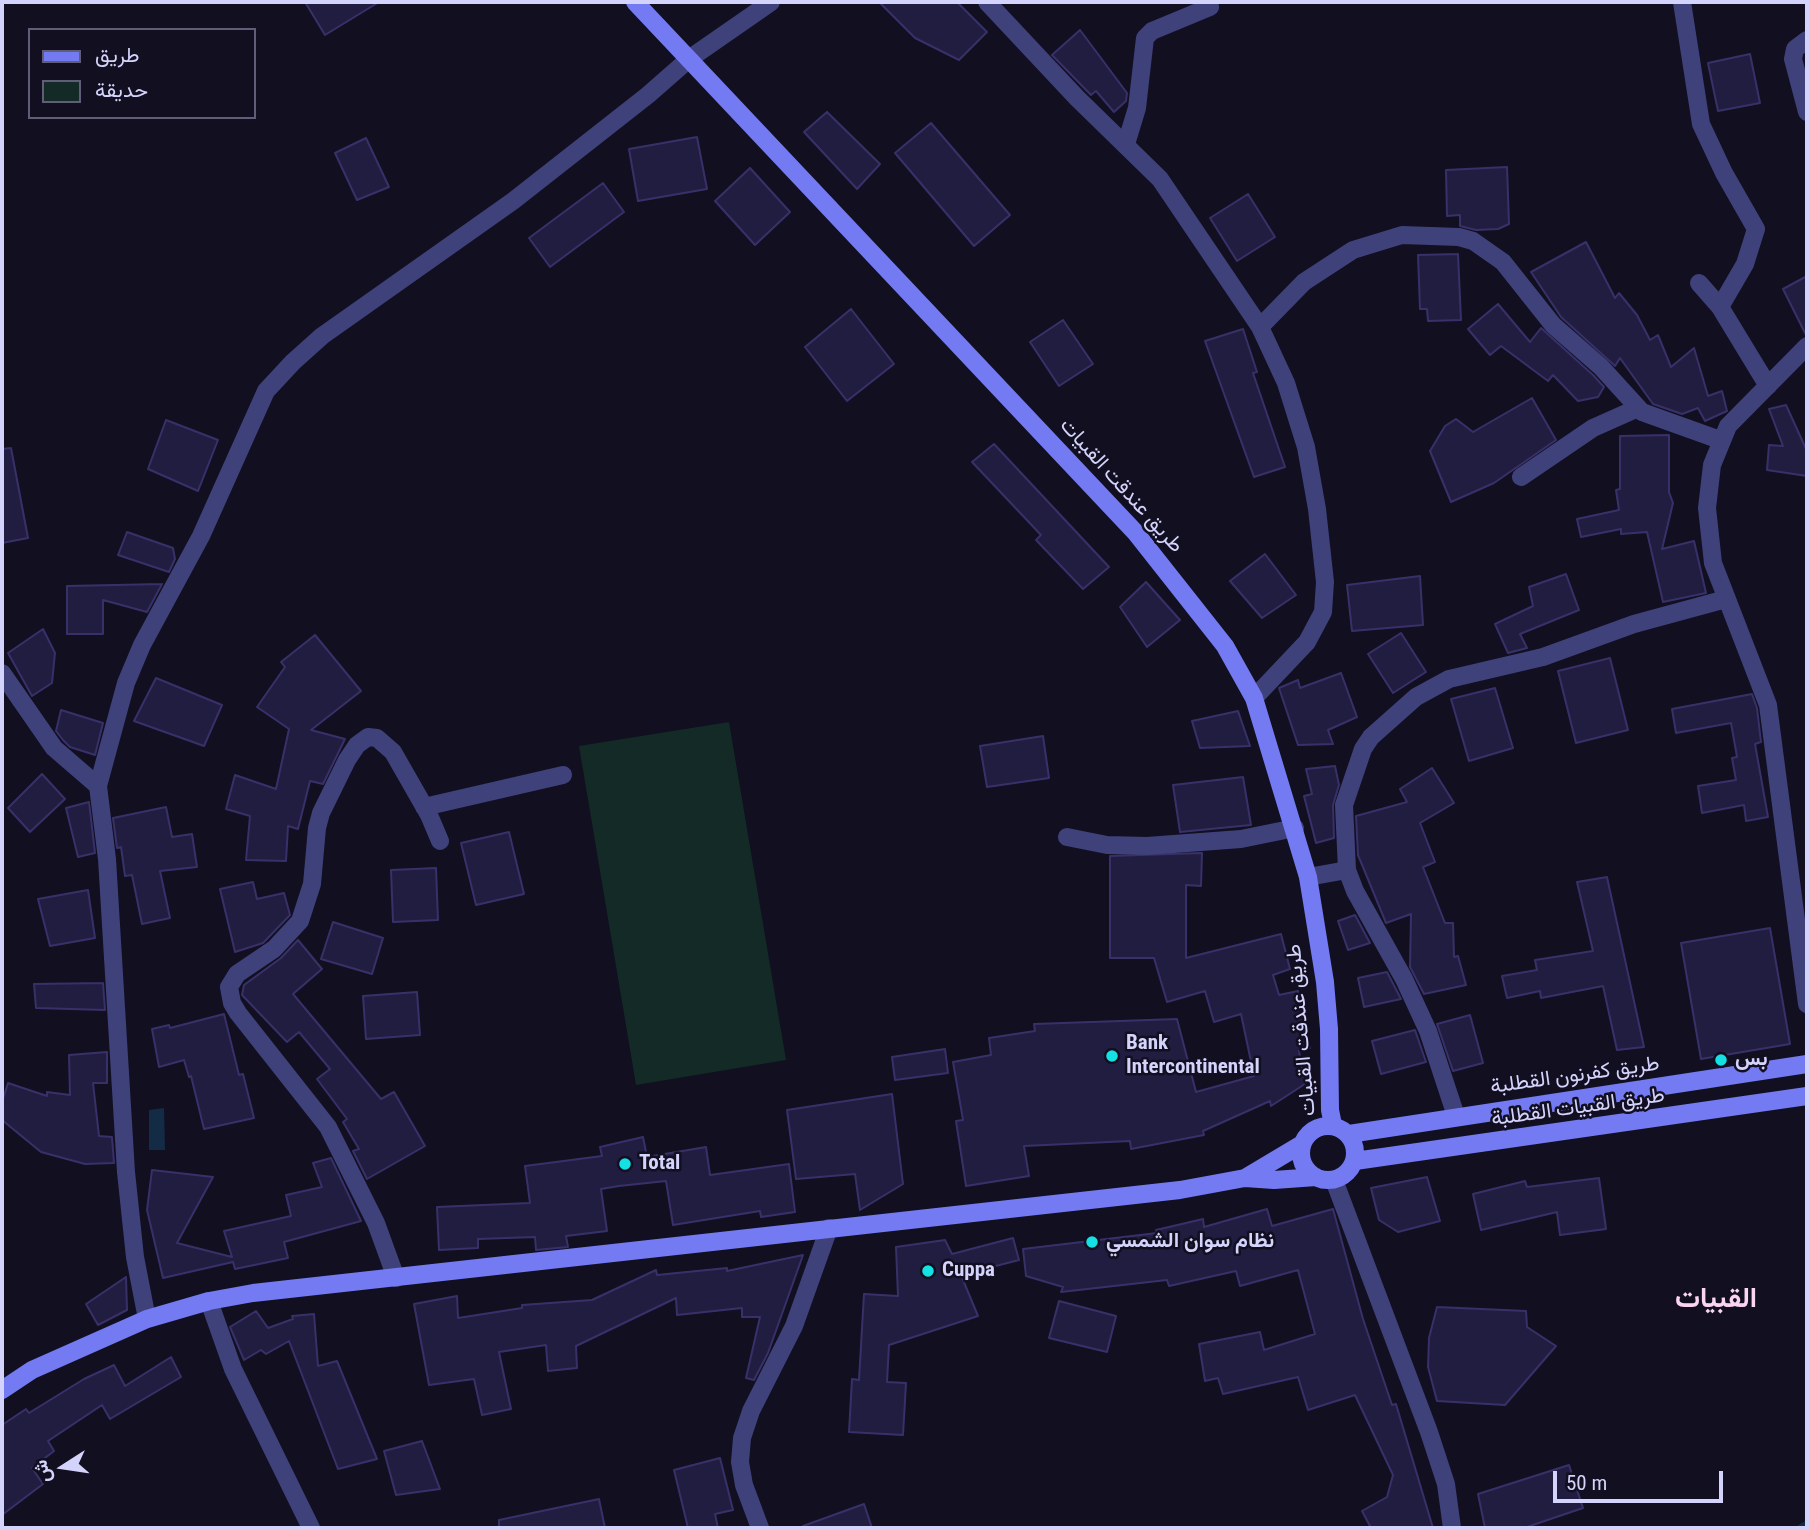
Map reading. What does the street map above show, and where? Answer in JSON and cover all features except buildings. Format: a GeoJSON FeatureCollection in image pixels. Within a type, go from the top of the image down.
{"type":"FeatureCollection","features":[{"type":"Feature","properties":{"kind":"main road","name":"طريق عندقت القبيات"},"geometry":{"type":"LineString","coordinates":[[635,2],[1135,532],[1225,646],[1254,698],[1296,828],[1308,877],[1325,982],[1329,1029],[1330,1110],[1341,1130]]}},
{"type":"Feature","properties":{"kind":"main road","name":"طريق كفرنون القطلبة"},"geometry":{"type":"LineString","coordinates":[[1341,1130],[1456,1116],[1807,1064]]}},
{"type":"Feature","properties":{"kind":"main road","name":"طريق القبيات القطلبة"},"geometry":{"type":"LineString","coordinates":[[1355,1161],[1807,1096]]}},
{"type":"Feature","properties":{"kind":"main road"},"geometry":{"type":"LineString","coordinates":[[2,1390],[32,1370],[147,1319],[209,1301],[829,1228],[1180,1190],[1245,1178],[1274,1180],[1315,1177],[1334,1180],[1350,1170],[1356,1152],[1341,1130],[1314,1129],[1302,1144],[1245,1178]]}},
{"type":"Feature","properties":{"kind":"main road"},"geometry":{"type":"LineString","coordinates":[[1302,1144],[1303,1163],[1315,1177]]}},
{"type":"Feature","properties":{"kind":"street"},"geometry":{"type":"LineString","coordinates":[[147,1319],[135,1257],[126,1172],[107,859],[98,786],[127,683],[142,645],[201,536],[266,391],[293,362],[322,336],[513,201],[648,96],[689,59],[771,2]]}},
{"type":"Feature","properties":{"kind":"street"},"geometry":{"type":"LineString","coordinates":[[987,2],[1077,98],[1160,179],[1260,327],[1286,383],[1306,447],[1317,509],[1325,582],[1323,612],[1307,642],[1254,698]]}},
{"type":"Feature","properties":{"kind":"street"},"geometry":{"type":"LineString","coordinates":[[1682,2],[1701,124],[1724,173],[1756,229],[1745,264],[1720,306]]}},
{"type":"Feature","properties":{"kind":"street"},"geometry":{"type":"LineString","coordinates":[[1126,144],[1137,108],[1145,38],[1152,31],[1210,7]]}},
{"type":"Feature","properties":{"kind":"street"},"geometry":{"type":"LineString","coordinates":[[1807,40],[1796,49],[1793,59],[1807,111]]}},
{"type":"Feature","properties":{"kind":"street"},"geometry":{"type":"LineString","coordinates":[[1260,327],[1304,282],[1353,250],[1402,235],[1459,237],[1473,241],[1503,262],[1546,318],[1623,388],[1638,408],[1647,415],[1720,440]]}},
{"type":"Feature","properties":{"kind":"street"},"geometry":{"type":"LineString","coordinates":[[1699,284],[1720,306],[1768,386]]}},
{"type":"Feature","properties":{"kind":"street"},"geometry":{"type":"LineString","coordinates":[[1807,346],[1728,426],[1720,440],[1710,476],[1708,529],[1713,563],[1768,705],[1807,1004]]}},
{"type":"Feature","properties":{"kind":"street"},"geometry":{"type":"LineString","coordinates":[[1521,477],[1593,428],[1638,408]]}},
{"type":"Feature","properties":{"kind":"street"},"geometry":{"type":"LineString","coordinates":[[1456,1116],[1428,1031],[1355,891],[1347,870],[1344,804],[1363,750],[1371,737],[1416,697],[1449,679],[1543,657],[1634,624],[1727,599]]}},
{"type":"Feature","properties":{"kind":"street"},"geometry":{"type":"LineString","coordinates":[[2,673],[54,748],[98,786]]}},
{"type":"Feature","properties":{"kind":"street"},"geometry":{"type":"LineString","coordinates":[[396,1278],[376,1223],[333,1134],[238,1013],[232,1003],[229,987],[237,974],[274,949],[300,921],[312,884],[317,828],[341,771],[357,745],[368,737],[386,744],[424,807],[440,841]]}},
{"type":"Feature","properties":{"kind":"street"},"geometry":{"type":"LineString","coordinates":[[424,807],[563,775]]}},
{"type":"Feature","properties":{"kind":"street"},"geometry":{"type":"LineString","coordinates":[[1067,837],[1107,845],[1147,846],[1241,839],[1296,828]]}},
{"type":"Feature","properties":{"kind":"street"},"geometry":{"type":"LineString","coordinates":[[1308,877],[1347,870]]}},
{"type":"Feature","properties":{"kind":"street"},"geometry":{"type":"LineString","coordinates":[[1334,1180],[1429,1432],[1446,1484],[1452,1528]]}},
{"type":"Feature","properties":{"kind":"street"},"geometry":{"type":"LineString","coordinates":[[760,1528],[750,1508],[742,1474],[742,1438],[751,1411],[794,1326],[829,1228]]}},
{"type":"Feature","properties":{"kind":"street"},"geometry":{"type":"LineString","coordinates":[[209,1301],[233,1369],[311,1528]]}},
{"type":"Feature","properties":{"kind":"green space"},"geometry":{"type":"Polygon","coordinates":[[[729,722],[786,1060],[636,1085],[579,746],[729,722]]]}},
{"type":"Feature","properties":{"kind":"water"},"geometry":{"type":"Polygon","coordinates":[[[164,1108],[165,1150],[149,1150],[149,1110],[164,1108]]]}},
{"type":"Feature","properties":{"kind":"waterway"},"geometry":{"type":"LineString","coordinates":[[1800,1528],[1807,1524]]}},
{"type":"Feature","properties":{"kind":"place","name":"Bank Intercontinental"},"geometry":{"type":"Point","coordinates":[1112,1056]}},
{"type":"Feature","properties":{"kind":"place","name":"بس"},"geometry":{"type":"Point","coordinates":[1721,1060]}},
{"type":"Feature","properties":{"kind":"place","name":"Total"},"geometry":{"type":"Point","coordinates":[625,1164]}},
{"type":"Feature","properties":{"kind":"place","name":"نظام سوان الشمسي"},"geometry":{"type":"Point","coordinates":[1092,1242]}},
{"type":"Feature","properties":{"kind":"place","name":"Cuppa"},"geometry":{"type":"Point","coordinates":[928,1271]}},
{"type":"Feature","properties":{"kind":"district","name":"القبيات"},"geometry":{"type":"Point","coordinates":[1716,1300]}}]}
